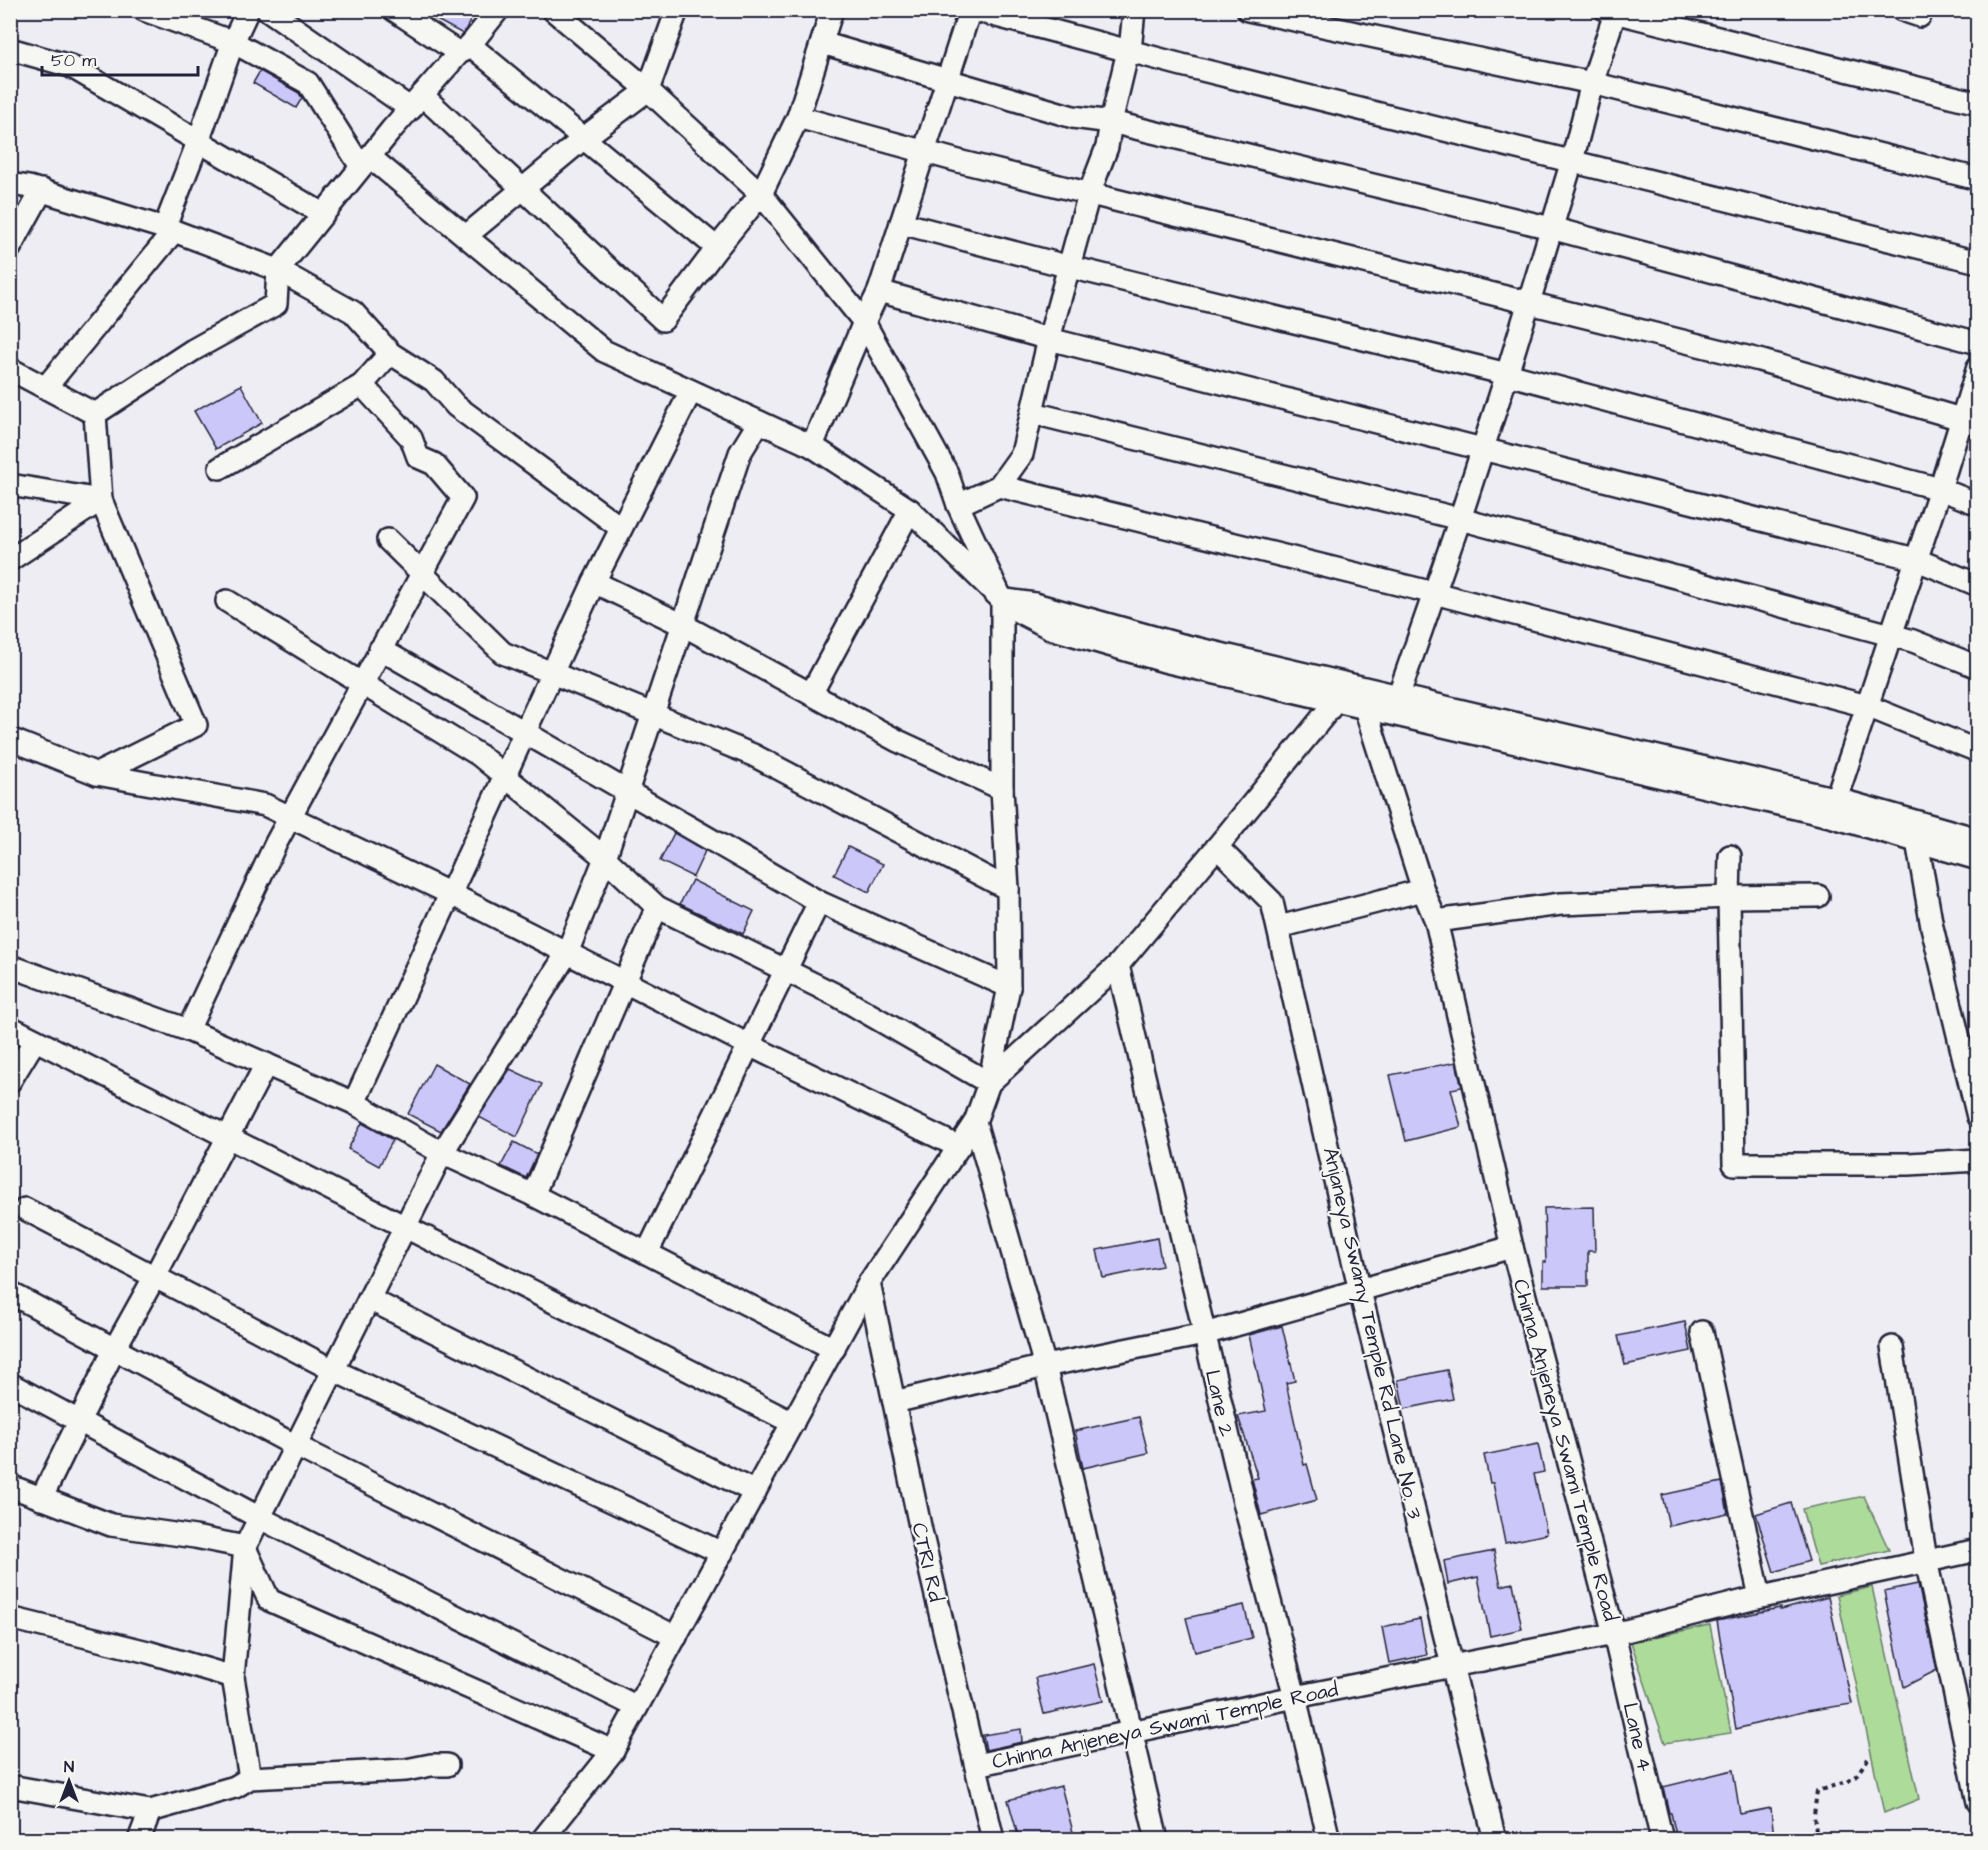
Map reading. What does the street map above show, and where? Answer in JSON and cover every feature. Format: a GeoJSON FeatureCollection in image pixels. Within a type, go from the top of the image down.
{"type":"FeatureCollection","features":[{"type":"Feature","properties":{"kind":"street"},"geometry":{"type":"LineString","coordinates":[[144,10],[234,42],[308,83],[366,162],[466,236],[603,351],[812,446],[910,510],[1002,600],[1050,628],[1164,661],[1335,702],[1977,839]]}},
{"type":"Feature","properties":{"kind":"street"},"geometry":{"type":"LineString","coordinates":[[46,387],[169,230],[198,142],[248,10]]}},
{"type":"Feature","properties":{"kind":"street"},"geometry":{"type":"LineString","coordinates":[[268,10],[416,102],[523,189],[663,320],[761,194],[798,117],[832,10]]}},
{"type":"Feature","properties":{"kind":"street"},"geometry":{"type":"LineString","coordinates":[[394,10],[464,49],[584,138],[717,248]]}},
{"type":"Feature","properties":{"kind":"street"},"geometry":{"type":"LineString","coordinates":[[95,414],[193,350],[276,304],[278,270],[416,102],[498,10]]}},
{"type":"Feature","properties":{"kind":"street"},"geometry":{"type":"LineString","coordinates":[[542,1839],[614,1751],[869,1283],[975,1122],[989,1083],[1009,987],[1008,889],[1002,789],[1002,600],[958,505],[947,473],[864,322],[761,194],[648,90],[553,10]]}},
{"type":"Feature","properties":{"kind":"street"},"geometry":{"type":"LineString","coordinates":[[466,236],[584,138],[648,90],[677,10]]}},
{"type":"Feature","properties":{"kind":"street"},"geometry":{"type":"LineString","coordinates":[[812,446],[879,291],[972,10],[1128,51],[1977,262]]}},
{"type":"Feature","properties":{"kind":"street"},"geometry":{"type":"LineString","coordinates":[[958,505],[999,486],[1022,454],[1049,339],[1089,194],[1107,147],[1128,51],[1130,51],[1134,10]]}},
{"type":"Feature","properties":{"kind":"street"},"geometry":{"type":"LineString","coordinates":[[1248,10],[1592,83],[1977,179]]}},
{"type":"Feature","properties":{"kind":"street"},"geometry":{"type":"LineString","coordinates":[[1398,697],[1460,519],[1507,374],[1572,161],[1612,11],[1977,103]]}},
{"type":"Feature","properties":{"kind":"street"},"geometry":{"type":"LineString","coordinates":[[822,43],[1073,117],[1111,122],[1551,228],[1977,343]]}},
{"type":"Feature","properties":{"kind":"street"},"geometry":{"type":"LineString","coordinates":[[10,49],[70,66],[323,214]]}},
{"type":"Feature","properties":{"kind":"street"},"geometry":{"type":"LineString","coordinates":[[798,117],[1089,194],[1759,360],[1969,422]]}},
{"type":"Feature","properties":{"kind":"street"},"geometry":{"type":"LineString","coordinates":[[10,184],[42,190],[169,230],[278,270],[353,312],[390,353],[434,381],[456,406],[621,528]]}},
{"type":"Feature","properties":{"kind":"street"},"geometry":{"type":"LineString","coordinates":[[10,248],[42,190]]}},
{"type":"Feature","properties":{"kind":"street"},"geometry":{"type":"LineString","coordinates":[[901,223],[1070,267],[1507,374],[1940,489],[1977,504]]}},
{"type":"Feature","properties":{"kind":"street"},"geometry":{"type":"LineString","coordinates":[[879,291],[1049,339],[1915,560],[1977,585]]}},
{"type":"Feature","properties":{"kind":"street"},"geometry":{"type":"LineString","coordinates":[[220,468],[362,385],[390,353]]}},
{"type":"Feature","properties":{"kind":"street"},"geometry":{"type":"LineString","coordinates":[[1834,808],[1915,560],[1940,489],[1969,422],[1977,367]]}},
{"type":"Feature","properties":{"kind":"street"},"geometry":{"type":"LineString","coordinates":[[10,369],[95,414]]}},
{"type":"Feature","properties":{"kind":"street"},"geometry":{"type":"LineString","coordinates":[[188,1030],[276,843],[462,498],[434,464],[418,457],[411,438],[362,385]]}},
{"type":"Feature","properties":{"kind":"street"},"geometry":{"type":"LineString","coordinates":[[354,1103],[594,582],[691,391]]}},
{"type":"Feature","properties":{"kind":"street"},"geometry":{"type":"LineString","coordinates":[[1033,413],[1460,519],[1913,641],[1977,668]]}},
{"type":"Feature","properties":{"kind":"street"},"geometry":{"type":"LineString","coordinates":[[95,414],[101,500],[196,725],[98,774]]}},
{"type":"Feature","properties":{"kind":"street"},"geometry":{"type":"LineString","coordinates":[[250,1778],[233,1677],[245,1547],[442,1153],[567,953],[627,792],[740,453],[759,422]]}},
{"type":"Feature","properties":{"kind":"street"},"geometry":{"type":"LineString","coordinates":[[10,485],[101,500]]}},
{"type":"Feature","properties":{"kind":"street"},"geometry":{"type":"LineString","coordinates":[[999,486],[1434,593],[1867,706],[1977,751]]}},
{"type":"Feature","properties":{"kind":"street"},"geometry":{"type":"LineString","coordinates":[[10,560],[101,500]]}},
{"type":"Feature","properties":{"kind":"street"},"geometry":{"type":"LineString","coordinates":[[811,694],[910,510]]}},
{"type":"Feature","properties":{"kind":"street"},"geometry":{"type":"LineString","coordinates":[[388,540],[503,653],[753,754],[1008,889]]}},
{"type":"Feature","properties":{"kind":"street"},"geometry":{"type":"LineString","coordinates":[[594,582],[683,625],[898,741],[1002,789]]}},
{"type":"Feature","properties":{"kind":"street"},"geometry":{"type":"LineString","coordinates":[[1002,600],[1035,603],[1182,645],[1398,697],[1834,808],[1917,841],[1977,859]]}},
{"type":"Feature","properties":{"kind":"street"},"geometry":{"type":"LineString","coordinates":[[227,601],[479,754],[604,858],[657,907],[836,995],[989,1083]]}},
{"type":"Feature","properties":{"kind":"street"},"geometry":{"type":"LineString","coordinates":[[380,649],[819,902],[1009,987]]}},
{"type":"Feature","properties":{"kind":"street"},"geometry":{"type":"LineString","coordinates":[[989,1083],[1118,965],[1335,702]]}},
{"type":"Feature","properties":{"kind":"street","name":"Chinna Anjeneya Swami Temple Road"},"geometry":{"type":"LineString","coordinates":[[975,1765],[1295,1697],[1614,1634],[1512,1247],[1436,921],[1423,890],[1365,708]]}},
{"type":"Feature","properties":{"kind":"street"},"geometry":{"type":"LineString","coordinates":[[10,739],[98,774],[265,806],[451,894],[749,1045],[959,1147]]}},
{"type":"Feature","properties":{"kind":"street"},"geometry":{"type":"LineString","coordinates":[[1917,841],[1932,927],[1977,1118]]}},
{"type":"Feature","properties":{"kind":"street","name":"Anjaneya Swamy Temple Rd Lane No. 3"},"geometry":{"type":"LineString","coordinates":[[1217,847],[1272,902],[1360,1291],[1495,1839]]}},
{"type":"Feature","properties":{"kind":"street"},"geometry":{"type":"LineString","coordinates":[[1730,856],[1734,1164],[1909,1164],[1977,1160]]}},
{"type":"Feature","properties":{"kind":"street"},"geometry":{"type":"LineString","coordinates":[[1279,927],[1423,890]]}},
{"type":"Feature","properties":{"kind":"street"},"geometry":{"type":"LineString","coordinates":[[1436,921],[1561,904],[1818,896]]}},
{"type":"Feature","properties":{"kind":"street"},"geometry":{"type":"LineString","coordinates":[[647,1253],[819,902]]}},
{"type":"Feature","properties":{"kind":"street"},"geometry":{"type":"LineString","coordinates":[[533,1195],[657,907]]}},
{"type":"Feature","properties":{"kind":"street","name":"Lane 2"},"geometry":{"type":"LineString","coordinates":[[1118,965],[1245,1506],[1329,1839]]}},
{"type":"Feature","properties":{"kind":"street"},"geometry":{"type":"LineString","coordinates":[[10,966],[188,1030],[354,1103],[442,1153],[533,1195],[834,1349]]}},
{"type":"Feature","properties":{"kind":"street"},"geometry":{"type":"LineString","coordinates":[[10,1028],[793,1423]]}},
{"type":"Feature","properties":{"kind":"street"},"geometry":{"type":"LineString","coordinates":[[10,1082],[35,1040]]}},
{"type":"Feature","properties":{"kind":"street"},"geometry":{"type":"LineString","coordinates":[[41,1499],[115,1348],[266,1065]]}},
{"type":"Feature","properties":{"kind":"street"},"geometry":{"type":"LineString","coordinates":[[975,1122],[1045,1366],[1157,1839]]}},
{"type":"Feature","properties":{"kind":"street"},"geometry":{"type":"LineString","coordinates":[[25,1209],[333,1370],[722,1553]]}},
{"type":"Feature","properties":{"kind":"street"},"geometry":{"type":"LineString","coordinates":[[894,1402],[1045,1366],[1204,1334],[1512,1247]]}},
{"type":"Feature","properties":{"kind":"street","name":"CTRI Rd"},"geometry":{"type":"LineString","coordinates":[[869,1283],[921,1531],[993,1839]]}},
{"type":"Feature","properties":{"kind":"street"},"geometry":{"type":"LineString","coordinates":[[10,1293],[296,1446],[676,1637]]}},
{"type":"Feature","properties":{"kind":"street"},"geometry":{"type":"LineString","coordinates":[[369,1299],[755,1492]]}},
{"type":"Feature","properties":{"kind":"street"},"geometry":{"type":"LineString","coordinates":[[1702,1332],[1760,1597],[1757,1598]]}},
{"type":"Feature","properties":{"kind":"street"},"geometry":{"type":"LineString","coordinates":[[1892,1347],[1926,1560],[1977,1802]]}},
{"type":"Feature","properties":{"kind":"street"},"geometry":{"type":"LineString","coordinates":[[10,1384],[260,1518],[637,1707]]}},
{"type":"Feature","properties":{"kind":"street"},"geometry":{"type":"LineString","coordinates":[[10,1486],[111,1526],[195,1537],[245,1547]]}},
{"type":"Feature","properties":{"kind":"street"},"geometry":{"type":"LineString","coordinates":[[245,1547],[269,1600],[614,1751]]}},
{"type":"Feature","properties":{"kind":"street"},"geometry":{"type":"LineString","coordinates":[[1614,1634],[1757,1598],[1977,1550]]}},
{"type":"Feature","properties":{"kind":"street"},"geometry":{"type":"LineString","coordinates":[[10,1618],[148,1652],[233,1677]]}},
{"type":"Feature","properties":{"kind":"street","name":"Lane 4"},"geometry":{"type":"LineString","coordinates":[[1614,1634],[1662,1839]]}},
{"type":"Feature","properties":{"kind":"street"},"geometry":{"type":"LineString","coordinates":[[10,1786],[150,1811],[236,1787],[250,1778],[406,1770],[431,1765],[447,1765]]}},
{"type":"Feature","properties":{"kind":"street"},"geometry":{"type":"LineString","coordinates":[[139,1839],[150,1811]]}},
{"type":"Feature","properties":{"kind":"path"},"geometry":{"type":"LineString","coordinates":[[1817,1839],[1814,1815],[1816,1791],[1855,1777],[1868,1759]]}},
{"type":"Feature","properties":{"kind":"green space"},"geometry":{"type":"Polygon","coordinates":[[[1864,1496],[1889,1550],[1818,1566],[1802,1509],[1864,1496]]]}},
{"type":"Feature","properties":{"kind":"green space"},"geometry":{"type":"Polygon","coordinates":[[[1872,1587],[1919,1799],[1884,1813],[1837,1595],[1872,1587]]]}},
{"type":"Feature","properties":{"kind":"green space"},"geometry":{"type":"Polygon","coordinates":[[[1710,1625],[1731,1733],[1665,1743],[1631,1642],[1710,1625]]]}},
{"type":"Feature","properties":{"kind":"building"},"geometry":{"type":"Polygon","coordinates":[[[418,10],[476,10],[463,34],[418,10]]]}},
{"type":"Feature","properties":{"kind":"building"},"geometry":{"type":"Polygon","coordinates":[[[260,71],[299,93],[302,98],[296,108],[253,83],[260,71]]]}},
{"type":"Feature","properties":{"kind":"building"},"geometry":{"type":"Polygon","coordinates":[[[241,385],[262,423],[216,449],[194,411],[241,385]]]}},
{"type":"Feature","properties":{"kind":"building"},"geometry":{"type":"Polygon","coordinates":[[[674,833],[705,851],[693,877],[660,861],[674,833]]]}},
{"type":"Feature","properties":{"kind":"building"},"geometry":{"type":"Polygon","coordinates":[[[848,847],[883,864],[869,892],[834,875],[848,847]]]}},
{"type":"Feature","properties":{"kind":"building"},"geometry":{"type":"Polygon","coordinates":[[[692,880],[754,911],[743,934],[680,904],[692,880]]]}},
{"type":"Feature","properties":{"kind":"building"},"geometry":{"type":"Polygon","coordinates":[[[1456,1062],[1462,1087],[1451,1089],[1461,1127],[1406,1141],[1390,1075],[1456,1062]]]}},
{"type":"Feature","properties":{"kind":"building"},"geometry":{"type":"Polygon","coordinates":[[[434,1064],[470,1084],[441,1131],[408,1114],[434,1064]]]}},
{"type":"Feature","properties":{"kind":"building"},"geometry":{"type":"Polygon","coordinates":[[[510,1069],[542,1084],[517,1137],[479,1117],[510,1069]]]}},
{"type":"Feature","properties":{"kind":"building"},"geometry":{"type":"Polygon","coordinates":[[[362,1123],[393,1140],[379,1166],[348,1149],[362,1123]]]}},
{"type":"Feature","properties":{"kind":"building"},"geometry":{"type":"Polygon","coordinates":[[[514,1142],[537,1154],[526,1178],[501,1166],[514,1142]]]}},
{"type":"Feature","properties":{"kind":"building"},"geometry":{"type":"Polygon","coordinates":[[[1594,1207],[1595,1251],[1588,1251],[1588,1286],[1543,1286],[1543,1262],[1546,1262],[1544,1208],[1594,1207]]]}},
{"type":"Feature","properties":{"kind":"building"},"geometry":{"type":"Polygon","coordinates":[[[1157,1238],[1162,1266],[1103,1278],[1097,1250],[1157,1238]]]}},
{"type":"Feature","properties":{"kind":"building"},"geometry":{"type":"Polygon","coordinates":[[[1685,1322],[1691,1351],[1625,1365],[1618,1336],[1685,1322]]]}},
{"type":"Feature","properties":{"kind":"building"},"geometry":{"type":"Polygon","coordinates":[[[1282,1326],[1295,1381],[1286,1383],[1304,1465],[1307,1464],[1317,1500],[1261,1515],[1252,1479],[1258,1478],[1238,1416],[1266,1411],[1249,1335],[1282,1326]]]}},
{"type":"Feature","properties":{"kind":"building"},"geometry":{"type":"Polygon","coordinates":[[[1447,1370],[1453,1399],[1404,1409],[1398,1380],[1447,1370]]]}},
{"type":"Feature","properties":{"kind":"building"},"geometry":{"type":"Polygon","coordinates":[[[1139,1417],[1148,1453],[1083,1468],[1075,1431],[1139,1417]]]}},
{"type":"Feature","properties":{"kind":"building"},"geometry":{"type":"Polygon","coordinates":[[[1538,1444],[1544,1472],[1534,1474],[1547,1534],[1505,1543],[1493,1483],[1490,1483],[1484,1455],[1538,1444]]]}},
{"type":"Feature","properties":{"kind":"building"},"geometry":{"type":"Polygon","coordinates":[[[1722,1482],[1728,1513],[1669,1526],[1662,1495],[1722,1482]]]}},
{"type":"Feature","properties":{"kind":"building"},"geometry":{"type":"Polygon","coordinates":[[[1791,1503],[1809,1561],[1774,1572],[1756,1514],[1791,1503]]]}},
{"type":"Feature","properties":{"kind":"building"},"geometry":{"type":"Polygon","coordinates":[[[1494,1551],[1501,1586],[1513,1583],[1522,1629],[1490,1636],[1478,1577],[1448,1584],[1444,1561],[1494,1551]]]}},
{"type":"Feature","properties":{"kind":"building"},"geometry":{"type":"Polygon","coordinates":[[[1918,1584],[1937,1670],[1904,1687],[1884,1591],[1918,1584]]]}},
{"type":"Feature","properties":{"kind":"building"},"geometry":{"type":"Polygon","coordinates":[[[1828,1597],[1852,1704],[1806,1711],[1736,1729],[1717,1621],[1780,1608],[1780,1610],[1828,1597]]]}},
{"type":"Feature","properties":{"kind":"building"},"geometry":{"type":"Polygon","coordinates":[[[1244,1605],[1252,1638],[1195,1652],[1186,1618],[1244,1605]]]}},
{"type":"Feature","properties":{"kind":"building"},"geometry":{"type":"Polygon","coordinates":[[[1420,1619],[1427,1655],[1389,1663],[1382,1627],[1420,1619]]]}},
{"type":"Feature","properties":{"kind":"building"},"geometry":{"type":"Polygon","coordinates":[[[1094,1664],[1103,1701],[1044,1714],[1035,1678],[1094,1664]]]}},
{"type":"Feature","properties":{"kind":"building"},"geometry":{"type":"Polygon","coordinates":[[[1021,1729],[1022,1742],[986,1750],[983,1735],[1021,1729]]]}},
{"type":"Feature","properties":{"kind":"building"},"geometry":{"type":"Polygon","coordinates":[[[1733,1770],[1740,1814],[1771,1808],[1774,1839],[1677,1839],[1663,1787],[1733,1770]]]}},
{"type":"Feature","properties":{"kind":"building"},"geometry":{"type":"Polygon","coordinates":[[[1061,1786],[1073,1832],[1047,1839],[1019,1839],[1008,1800],[1061,1786]]]}}]}
